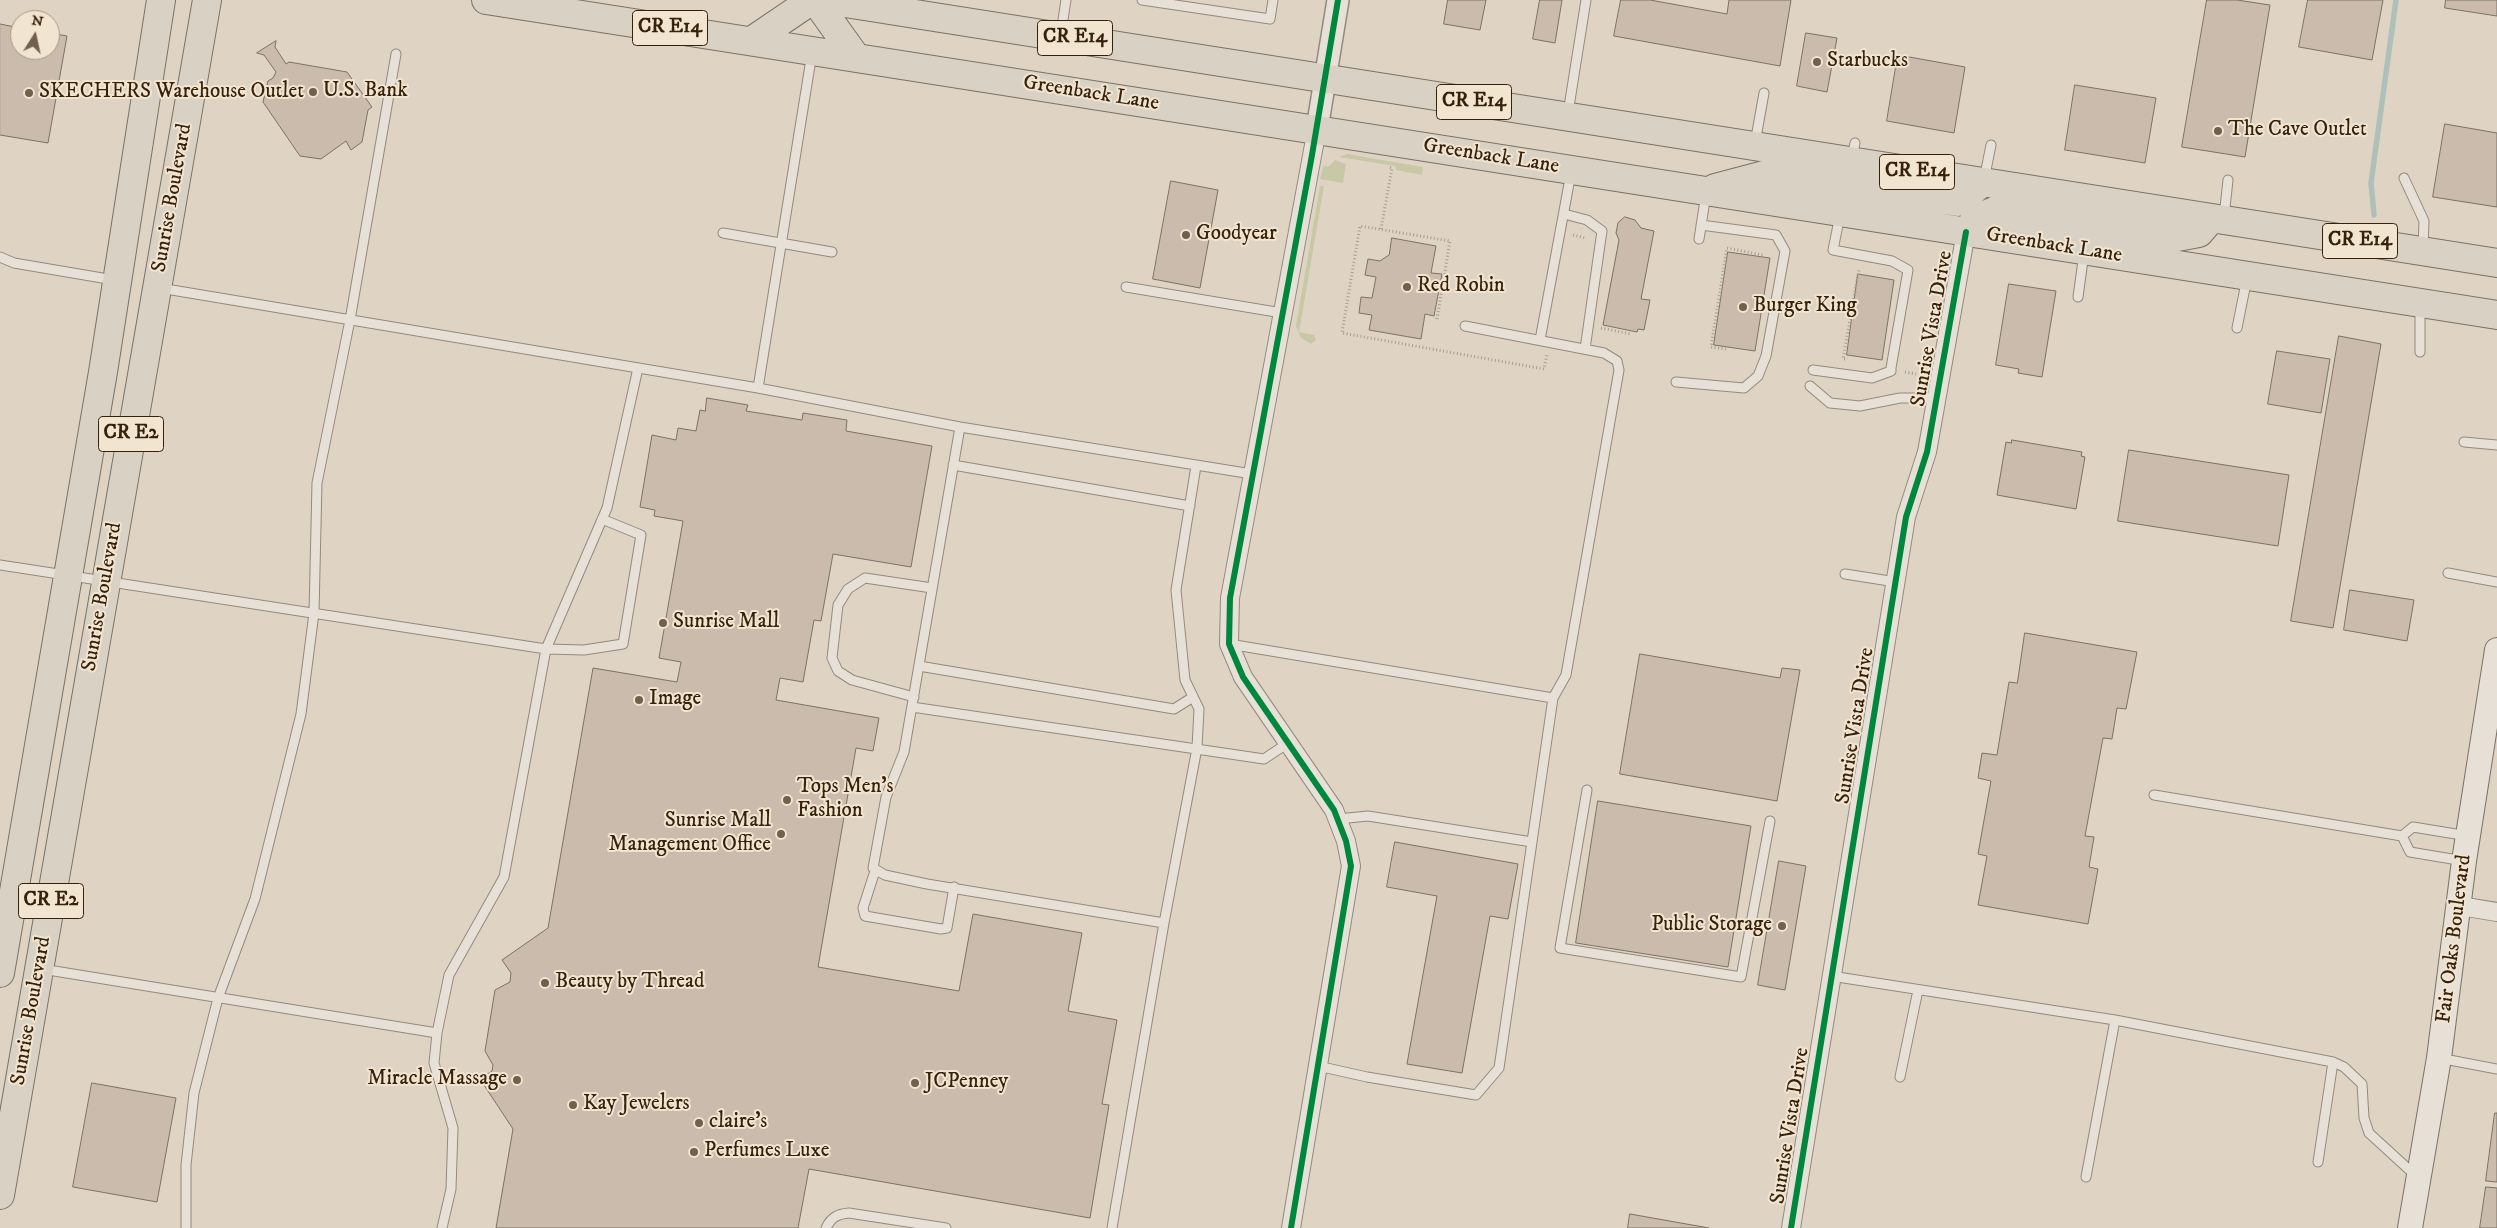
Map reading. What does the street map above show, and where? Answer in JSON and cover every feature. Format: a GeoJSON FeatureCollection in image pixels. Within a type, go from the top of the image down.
{"type":"FeatureCollection","features":[{"type":"Feature","properties":{"kind":"main road","name":"Sunrise Boulevard"},"geometry":{"type":"LineString","coordinates":[[1,958],[68,576],[161,0]]}},
{"type":"Feature","properties":{"kind":"main road","name":"Sunrise Boulevard"},"geometry":{"type":"LineString","coordinates":[[0,1195],[207,0]]}},
{"type":"Feature","properties":{"kind":"main road","name":"Greenback Lane"},"geometry":{"type":"LineString","coordinates":[[486,0],[856,56],[1966,232],[2420,301],[2497,315]]}},
{"type":"Feature","properties":{"kind":"main road"},"geometry":{"type":"LineString","coordinates":[[753,40],[814,0],[856,56]]}},
{"type":"Feature","properties":{"kind":"main road","name":"CR E14"},"geometry":{"type":"LineString","coordinates":[[826,0],[1754,146],[1853,152],[1984,182],[2497,263]]}},
{"type":"Feature","properties":{"kind":"main road"},"geometry":{"type":"LineString","coordinates":[[1706,191],[1764,175],[1932,200],[1958,202],[1984,182]]}},
{"type":"Feature","properties":{"kind":"main road"},"geometry":{"type":"LineString","coordinates":[[1966,232],[1977,218],[1997,210],[2172,238],[2199,233],[2217,220]]}},
{"type":"Feature","properties":{"kind":"main road","name":"Fair Oaks Boulevard"},"geometry":{"type":"LineString","coordinates":[[2410,1228],[2439,1058],[2460,906],[2464,861],[2497,650]]}},
{"type":"Feature","properties":{"kind":"street"},"geometry":{"type":"LineString","coordinates":[[1292,1228],[1351,866],[1346,841],[1334,810],[1243,677],[1229,644],[1230,598],[1317,129],[1338,0]]}},
{"type":"Feature","properties":{"kind":"street","name":"Sunrise Vista Drive"},"geometry":{"type":"LineString","coordinates":[[1791,1228],[1906,517],[1927,452],[1966,232]]}},
{"type":"Feature","properties":{"kind":"street"},"geometry":{"type":"LineString","coordinates":[[2460,906],[2497,912]]}},
{"type":"Feature","properties":{"kind":"lane"},"geometry":{"type":"LineString","coordinates":[[1060,36],[1066,0]]}},
{"type":"Feature","properties":{"kind":"lane"},"geometry":{"type":"LineString","coordinates":[[1142,0],[1270,19],[1273,0]]}},
{"type":"Feature","properties":{"kind":"lane"},"geometry":{"type":"LineString","coordinates":[[1567,116],[1586,0]]}},
{"type":"Feature","properties":{"kind":"lane"},"geometry":{"type":"LineString","coordinates":[[758,388],[812,50]]}},
{"type":"Feature","properties":{"kind":"lane"},"geometry":{"type":"LineString","coordinates":[[186,1228],[186,1165],[194,1093],[218,998],[255,899],[301,714],[314,613],[317,483],[350,320],[396,54]]}},
{"type":"Feature","properties":{"kind":"lane"},"geometry":{"type":"LineString","coordinates":[[1754,146],[1764,93]]}},
{"type":"Feature","properties":{"kind":"lane"},"geometry":{"type":"LineString","coordinates":[[1984,182],[1991,145]]}},
{"type":"Feature","properties":{"kind":"lane"},"geometry":{"type":"LineString","coordinates":[[1540,340],[1572,170]]}},
{"type":"Feature","properties":{"kind":"lane"},"geometry":{"type":"LineString","coordinates":[[2404,178],[2424,221],[2423,251]]}},
{"type":"Feature","properties":{"kind":"lane"},"geometry":{"type":"LineString","coordinates":[[2217,220],[2228,180]]}},
{"type":"Feature","properties":{"kind":"lane"},"geometry":{"type":"LineString","coordinates":[[1699,239],[1706,191]]}},
{"type":"Feature","properties":{"kind":"lane"},"geometry":{"type":"LineString","coordinates":[[1813,370],[1872,378],[1890,371],[1891,368],[1908,270],[1892,261],[1833,250],[1841,212]]}},
{"type":"Feature","properties":{"kind":"lane"},"geometry":{"type":"LineString","coordinates":[[1564,214],[1587,220],[1602,231],[1585,349]]}},
{"type":"Feature","properties":{"kind":"lane"},"geometry":{"type":"LineString","coordinates":[[1676,382],[1744,388],[1758,376],[1766,356],[1786,251],[1776,235],[1702,225]]}},
{"type":"Feature","properties":{"kind":"lane"},"geometry":{"type":"LineString","coordinates":[[723,233],[832,252]]}},
{"type":"Feature","properties":{"kind":"lane"},"geometry":{"type":"LineString","coordinates":[[2078,297],[2085,250]]}},
{"type":"Feature","properties":{"kind":"lane"},"geometry":{"type":"LineString","coordinates":[[0,258],[14,263],[117,280]]}},
{"type":"Feature","properties":{"kind":"lane"},"geometry":{"type":"LineString","coordinates":[[2237,328],[2248,275]]}},
{"type":"Feature","properties":{"kind":"lane"},"geometry":{"type":"LineString","coordinates":[[156,287],[758,388],[960,427],[1252,474]]}},
{"type":"Feature","properties":{"kind":"lane"},"geometry":{"type":"LineString","coordinates":[[1126,288],[1282,313]]}},
{"type":"Feature","properties":{"kind":"lane"},"geometry":{"type":"LineString","coordinates":[[2420,301],[2420,352]]}},
{"type":"Feature","properties":{"kind":"lane"},"geometry":{"type":"LineString","coordinates":[[1318,1066],[1367,1077],[1476,1095],[1499,1068],[1553,698],[1566,676],[1619,370],[1617,361],[1612,356],[1465,326]]}},
{"type":"Feature","properties":{"kind":"lane"},"geometry":{"type":"LineString","coordinates":[[442,1228],[451,1189],[453,1128],[434,1063],[437,1033],[449,975],[504,877],[546,649],[607,508],[638,368]]}},
{"type":"Feature","properties":{"kind":"lane"},"geometry":{"type":"LineString","coordinates":[[1810,386],[1830,402],[1860,406],[1900,398],[1937,398]]}},
{"type":"Feature","properties":{"kind":"lane"},"geometry":{"type":"LineString","coordinates":[[954,887],[948,926],[944,929],[864,916],[863,908],[874,871],[874,856],[886,797],[904,752],[960,427]]}},
{"type":"Feature","properties":{"kind":"lane"},"geometry":{"type":"LineString","coordinates":[[2464,442],[2497,445]]}},
{"type":"Feature","properties":{"kind":"lane"},"geometry":{"type":"LineString","coordinates":[[953,465],[1190,506]]}},
{"type":"Feature","properties":{"kind":"lane"},"geometry":{"type":"LineString","coordinates":[[1112,1228],[1164,923],[1197,748],[1199,709],[1185,680],[1176,590],[1196,466]]}},
{"type":"Feature","properties":{"kind":"lane"},"geometry":{"type":"LineString","coordinates":[[0,565],[546,649],[584,650],[622,644],[641,535],[602,518]]}},
{"type":"Feature","properties":{"kind":"lane"},"geometry":{"type":"LineString","coordinates":[[1845,574],[1896,582]]}},
{"type":"Feature","properties":{"kind":"lane"},"geometry":{"type":"LineString","coordinates":[[2448,574],[2497,582]]}},
{"type":"Feature","properties":{"kind":"lane"},"geometry":{"type":"LineString","coordinates":[[914,697],[852,680],[838,671],[832,658],[838,605],[848,589],[865,578],[932,588]]}},
{"type":"Feature","properties":{"kind":"lane"},"geometry":{"type":"LineString","coordinates":[[1229,644],[1553,698]]}},
{"type":"Feature","properties":{"kind":"lane"},"geometry":{"type":"LineString","coordinates":[[919,666],[1174,709],[1193,697]]}},
{"type":"Feature","properties":{"kind":"lane"},"geometry":{"type":"LineString","coordinates":[[912,707],[1264,759],[1288,744]]}},
{"type":"Feature","properties":{"kind":"lane"},"geometry":{"type":"LineString","coordinates":[[1587,790],[1560,948],[1741,976],[1770,821]]}},
{"type":"Feature","properties":{"kind":"lane"},"geometry":{"type":"LineString","coordinates":[[2154,795],[2402,836],[2413,828],[2468,836]]}},
{"type":"Feature","properties":{"kind":"lane"},"geometry":{"type":"LineString","coordinates":[[1338,819],[1368,816],[1532,842]]}},
{"type":"Feature","properties":{"kind":"lane"},"geometry":{"type":"LineString","coordinates":[[2402,836],[2410,852],[2464,861]]}},
{"type":"Feature","properties":{"kind":"lane"},"geometry":{"type":"LineString","coordinates":[[874,871],[884,875],[1164,923]]}},
{"type":"Feature","properties":{"kind":"lane"},"geometry":{"type":"LineString","coordinates":[[39,969],[437,1033]]}},
{"type":"Feature","properties":{"kind":"lane"},"geometry":{"type":"LineString","coordinates":[[1831,976],[2115,1020],[2333,1062],[2344,1067],[2362,1084],[2364,1118],[2369,1132],[2419,1180]]}},
{"type":"Feature","properties":{"kind":"lane"},"geometry":{"type":"LineString","coordinates":[[1900,1077],[1918,990]]}},
{"type":"Feature","properties":{"kind":"lane"},"geometry":{"type":"LineString","coordinates":[[2086,1177],[2115,1020]]}},
{"type":"Feature","properties":{"kind":"lane"},"geometry":{"type":"LineString","coordinates":[[2439,1058],[2497,1068]]}},
{"type":"Feature","properties":{"kind":"lane"},"geometry":{"type":"LineString","coordinates":[[2318,1162],[2333,1062]]}},
{"type":"Feature","properties":{"kind":"lane"},"geometry":{"type":"LineString","coordinates":[[826,1228],[833,1218],[840,1213],[849,1213],[946,1228]]}},
{"type":"Feature","properties":{"kind":"path"},"geometry":{"type":"LineString","coordinates":[[1381,229],[1392,168],[1382,166]]}},
{"type":"Feature","properties":{"kind":"path"},"geometry":{"type":"LineString","coordinates":[[1437,319],[1450,241],[1360,226],[1342,333],[1544,369],[1550,342]]}},
{"type":"Feature","properties":{"kind":"path"},"geometry":{"type":"LineString","coordinates":[[1569,234],[1600,243]]}},
{"type":"Feature","properties":{"kind":"path"},"geometry":{"type":"LineString","coordinates":[[1726,349],[1711,347],[1727,248],[1763,255]]}},
{"type":"Feature","properties":{"kind":"path"},"geometry":{"type":"LineString","coordinates":[[1853,360],[1843,359],[1859,266],[1865,256]]}},
{"type":"Feature","properties":{"kind":"path"},"geometry":{"type":"LineString","coordinates":[[1891,368],[1916,374]]}},
{"type":"Feature","properties":{"kind":"green space"},"geometry":{"type":"Polygon","coordinates":[[[1347,154],[1423,167],[1422,175],[1396,170],[1395,166],[1339,157],[1347,154]]]}},
{"type":"Feature","properties":{"kind":"green space"},"geometry":{"type":"Polygon","coordinates":[[[1335,160],[1346,164],[1343,183],[1320,179],[1324,165],[1328,167],[1335,160]]]}},
{"type":"Feature","properties":{"kind":"green space"},"geometry":{"type":"Polygon","coordinates":[[[1320,186],[1324,186],[1299,332],[1314,335],[1316,340],[1311,344],[1301,338],[1296,326],[1320,186]]]}},
{"type":"Feature","properties":{"kind":"building"},"geometry":{"type":"Polygon","coordinates":[[[1448,0],[1486,0],[1480,30],[1444,24],[1448,0]]]}},
{"type":"Feature","properties":{"kind":"building"},"geometry":{"type":"Polygon","coordinates":[[[1540,0],[1562,0],[1555,43],[1533,39],[1540,0]]]}},
{"type":"Feature","properties":{"kind":"building"},"geometry":{"type":"Polygon","coordinates":[[[1621,0],[1650,0],[1727,14],[1729,0],[1791,0],[1780,66],[1614,36],[1621,0]]]}},
{"type":"Feature","properties":{"kind":"building"},"geometry":{"type":"Polygon","coordinates":[[[2207,0],[2237,0],[2270,5],[2245,157],[2182,147],[2207,0]]]}},
{"type":"Feature","properties":{"kind":"building"},"geometry":{"type":"Polygon","coordinates":[[[2308,0],[2383,0],[2372,60],[2299,47],[2308,0]]]}},
{"type":"Feature","properties":{"kind":"building"},"geometry":{"type":"Polygon","coordinates":[[[2446,0],[2497,0],[2497,16],[2445,8],[2446,0]]]}},
{"type":"Feature","properties":{"kind":"building","name":"SKECHERS Warehouse Outlet"},"geometry":{"type":"Polygon","coordinates":[[[0,24],[10,26],[10,60],[60,60],[60,35],[67,36],[48,143],[0,135],[0,24]]]}},
{"type":"Feature","properties":{"kind":"building","name":"Starbucks"},"geometry":{"type":"Polygon","coordinates":[[[1806,33],[1837,38],[1827,92],[1797,86],[1806,33]]]}},
{"type":"Feature","properties":{"kind":"building","name":"U.S. Bank"},"geometry":{"type":"Polygon","coordinates":[[[276,41],[275,47],[286,64],[289,62],[347,72],[372,107],[368,110],[362,142],[351,150],[346,141],[321,159],[300,156],[263,102],[268,81],[273,78],[276,72],[264,55],[257,53],[276,41]]]}},
{"type":"Feature","properties":{"kind":"building"},"geometry":{"type":"Polygon","coordinates":[[[1898,55],[1965,67],[1954,133],[1887,121],[1898,55]]]}},
{"type":"Feature","properties":{"kind":"building"},"geometry":{"type":"Polygon","coordinates":[[[2075,85],[2156,98],[2145,163],[2065,150],[2075,85]]]}},
{"type":"Feature","properties":{"kind":"building"},"geometry":{"type":"Polygon","coordinates":[[[2445,124],[2497,133],[2497,207],[2433,197],[2445,124]]]}},
{"type":"Feature","properties":{"kind":"building","name":"Goodyear"},"geometry":{"type":"Polygon","coordinates":[[[1171,181],[1218,190],[1200,288],[1153,279],[1171,181]]]}},
{"type":"Feature","properties":{"kind":"building"},"geometry":{"type":"Polygon","coordinates":[[[1625,217],[1635,220],[1641,228],[1654,231],[1641,299],[1650,300],[1644,330],[1638,329],[1637,332],[1603,325],[1619,240],[1616,233],[1618,223],[1625,217]]]}},
{"type":"Feature","properties":{"kind":"building","name":"Red Robin"},"geometry":{"type":"Polygon","coordinates":[[[1392,238],[1436,246],[1431,273],[1442,274],[1434,316],[1425,314],[1421,339],[1369,330],[1372,315],[1359,313],[1361,297],[1372,298],[1376,277],[1365,275],[1368,259],[1380,261],[1389,255],[1392,238]]]}},
{"type":"Feature","properties":{"kind":"building"},"geometry":{"type":"Polygon","coordinates":[[[1728,252],[1770,258],[1755,351],[1714,345],[1728,252]]]}},
{"type":"Feature","properties":{"kind":"building"},"geometry":{"type":"Polygon","coordinates":[[[1858,274],[1894,280],[1882,360],[1847,355],[1858,274]]]}},
{"type":"Feature","properties":{"kind":"building"},"geometry":{"type":"Polygon","coordinates":[[[2009,284],[2056,291],[2042,377],[2018,373],[2019,369],[1996,365],[2009,284]]]}},
{"type":"Feature","properties":{"kind":"building"},"geometry":{"type":"Polygon","coordinates":[[[2339,336],[2381,344],[2333,628],[2291,621],[2339,336]]]}},
{"type":"Feature","properties":{"kind":"building"},"geometry":{"type":"Polygon","coordinates":[[[2277,351],[2330,359],[2321,413],[2268,404],[2277,351]]]}},
{"type":"Feature","properties":{"kind":"building","name":"Sunrise Mall"},"geometry":{"type":"Polygon","coordinates":[[[707,398],[748,405],[746,411],[802,420],[803,413],[847,420],[846,431],[932,446],[911,567],[833,554],[821,621],[814,620],[803,682],[780,678],[776,700],[879,718],[873,751],[856,748],[818,967],[959,991],[973,914],[1082,933],[1068,1011],[1117,1020],[1102,1104],[1109,1105],[1090,1218],[809,1169],[798,1228],[496,1228],[513,1129],[480,1079],[492,1071],[493,1065],[485,1051],[495,990],[510,982],[511,973],[502,960],[548,928],[593,668],[677,682],[681,662],[659,658],[683,521],[654,516],[655,510],[640,507],[652,435],[676,440],[678,428],[696,431],[700,410],[705,411],[707,398]]]}},
{"type":"Feature","properties":{"kind":"building"},"geometry":{"type":"Polygon","coordinates":[[[2012,440],[2082,452],[2081,456],[2085,457],[2076,509],[1997,495],[2006,442],[2011,443],[2012,440]]]}},
{"type":"Feature","properties":{"kind":"building"},"geometry":{"type":"Polygon","coordinates":[[[2129,450],[2289,475],[2278,546],[2118,521],[2129,450]]]}},
{"type":"Feature","properties":{"kind":"building"},"geometry":{"type":"Polygon","coordinates":[[[2350,590],[2414,600],[2407,641],[2344,630],[2350,590]]]}},
{"type":"Feature","properties":{"kind":"building"},"geometry":{"type":"Polygon","coordinates":[[[2025,633],[2137,652],[2126,709],[2117,708],[2112,739],[2103,738],[2085,836],[2094,837],[2089,867],[2098,869],[2088,924],[1978,905],[1987,856],[1978,854],[1991,781],[1978,778],[1982,753],[1997,755],[2009,682],[2017,683],[2025,633]]]}},
{"type":"Feature","properties":{"kind":"building"},"geometry":{"type":"Polygon","coordinates":[[[1640,654],[1780,678],[1782,668],[1800,670],[1777,801],[1620,774],[1640,654]]]}},
{"type":"Feature","properties":{"kind":"building"},"geometry":{"type":"Polygon","coordinates":[[[1598,801],[1751,826],[1728,967],[1576,943],[1598,801]]]}},
{"type":"Feature","properties":{"kind":"building"},"geometry":{"type":"Polygon","coordinates":[[[1395,842],[1518,864],[1508,919],[1490,916],[1462,1073],[1407,1064],[1437,896],[1387,887],[1395,842]]]}},
{"type":"Feature","properties":{"kind":"building","name":"Public Storage"},"geometry":{"type":"Polygon","coordinates":[[[1779,861],[1806,866],[1785,990],[1758,985],[1779,861]]]}},
{"type":"Feature","properties":{"kind":"building"},"geometry":{"type":"Polygon","coordinates":[[[92,1083],[176,1098],[157,1202],[73,1187],[92,1083]]]}},
{"type":"Feature","properties":{"kind":"building"},"geometry":{"type":"Polygon","coordinates":[[[2495,1113],[2497,1113],[2497,1182],[2486,1181],[2495,1113]]]}},
{"type":"Feature","properties":{"kind":"building"},"geometry":{"type":"Polygon","coordinates":[[[2486,1187],[2497,1188],[2497,1228],[2480,1228],[2486,1187]]]}},
{"type":"Feature","properties":{"kind":"building"},"geometry":{"type":"Polygon","coordinates":[[[1630,1214],[1709,1228],[1628,1228],[1630,1214]]]}},
{"type":"Feature","properties":{"kind":"waterway"},"geometry":{"type":"LineString","coordinates":[[2374,215],[2371,183],[2396,0]]}},
{"type":"Feature","properties":{"kind":"cycle path"},"geometry":{"type":"LineString","coordinates":[[1291,1228],[1351,866],[1346,841],[1334,810],[1243,677],[1229,644],[1230,598],[1312,155],[1338,0]]}},
{"type":"Feature","properties":{"kind":"cycle path"},"geometry":{"type":"LineString","coordinates":[[1791,1228],[1906,517],[1927,452],[1966,232]]}},
{"type":"Feature","properties":{"kind":"place","name":"Starbucks"},"geometry":{"type":"Point","coordinates":[1817,62]}},
{"type":"Feature","properties":{"kind":"place","name":"U.S. Bank"},"geometry":{"type":"Point","coordinates":[313,92]}},
{"type":"Feature","properties":{"kind":"place","name":"SKECHERS Warehouse Outlet"},"geometry":{"type":"Point","coordinates":[29,93]}},
{"type":"Feature","properties":{"kind":"place","name":"The Cave Outlet"},"geometry":{"type":"Point","coordinates":[2218,131]}},
{"type":"Feature","properties":{"kind":"place","name":"Goodyear"},"geometry":{"type":"Point","coordinates":[1186,235]}},
{"type":"Feature","properties":{"kind":"place","name":"Red Robin"},"geometry":{"type":"Point","coordinates":[1407,287]}},
{"type":"Feature","properties":{"kind":"place","name":"Burger King"},"geometry":{"type":"Point","coordinates":[1743,307]}},
{"type":"Feature","properties":{"kind":"place","name":"Sunrise Mall"},"geometry":{"type":"Point","coordinates":[663,623]}},
{"type":"Feature","properties":{"kind":"place","name":"Image"},"geometry":{"type":"Point","coordinates":[639,700]}},
{"type":"Feature","properties":{"kind":"place","name":"Tops Men's Fashion"},"geometry":{"type":"Point","coordinates":[787,800]}},
{"type":"Feature","properties":{"kind":"place","name":"Sunrise Mall Management Office"},"geometry":{"type":"Point","coordinates":[781,834]}},
{"type":"Feature","properties":{"kind":"place","name":"Public Storage"},"geometry":{"type":"Point","coordinates":[1782,926]}},
{"type":"Feature","properties":{"kind":"place","name":"Beauty by Thread"},"geometry":{"type":"Point","coordinates":[545,983]}},
{"type":"Feature","properties":{"kind":"place","name":"Miracle Massage"},"geometry":{"type":"Point","coordinates":[517,1080]}},
{"type":"Feature","properties":{"kind":"place","name":"JCPenney"},"geometry":{"type":"Point","coordinates":[915,1083]}},
{"type":"Feature","properties":{"kind":"place","name":"Kay Jewelers"},"geometry":{"type":"Point","coordinates":[573,1105]}},
{"type":"Feature","properties":{"kind":"place","name":"claire's"},"geometry":{"type":"Point","coordinates":[699,1123]}},
{"type":"Feature","properties":{"kind":"place","name":"Perfumes Luxe"},"geometry":{"type":"Point","coordinates":[694,1152]}}]}
